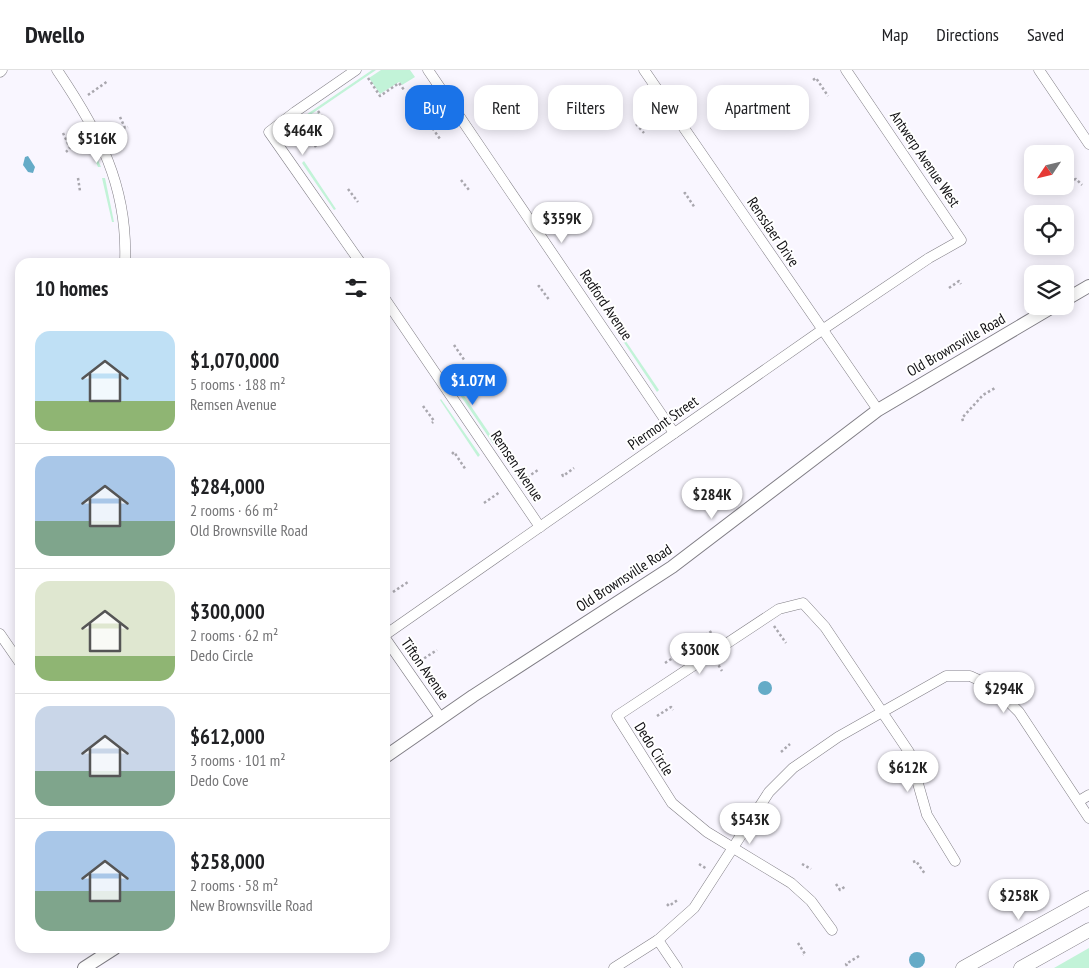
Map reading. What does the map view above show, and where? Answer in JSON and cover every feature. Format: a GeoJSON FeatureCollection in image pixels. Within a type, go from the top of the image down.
{"type":"FeatureCollection","features":[{"type":"Feature","properties":{"kind":"main road"},"geometry":{"type":"LineString","coordinates":[[963,968],[1089,898]]}},
{"type":"Feature","properties":{"kind":"main road"},"geometry":{"type":"LineString","coordinates":[[1021,968],[1089,930]]}},
{"type":"Feature","properties":{"kind":"street"},"geometry":{"type":"LineString","coordinates":[[57,70],[89,120],[109,161],[123,209],[125,258]]}},
{"type":"Feature","properties":{"kind":"street"},"geometry":{"type":"LineString","coordinates":[[356,70],[294,112],[269,132],[357,258]]}},
{"type":"Feature","properties":{"kind":"street","name":"Redford Avenue"},"geometry":{"type":"LineString","coordinates":[[428,70],[674,432]]}},
{"type":"Feature","properties":{"kind":"street","name":"Rensslaer Drive"},"geometry":{"type":"LineString","coordinates":[[644,70],[878,410]]}},
{"type":"Feature","properties":{"kind":"street","name":"Antwerp Avenue West"},"geometry":{"type":"LineString","coordinates":[[846,70],[961,240]]}},
{"type":"Feature","properties":{"kind":"street"},"geometry":{"type":"LineString","coordinates":[[1039,70],[1089,144]]}},
{"type":"Feature","properties":{"kind":"street","name":"Piermont Street"},"geometry":{"type":"LineString","coordinates":[[390,632],[822,330],[929,258],[961,240]]}},
{"type":"Feature","properties":{"kind":"street"},"geometry":{"type":"LineString","coordinates":[[1074,295],[1089,286]]}},
{"type":"Feature","properties":{"kind":"street","name":"Remsen Avenue"},"geometry":{"type":"LineString","coordinates":[[390,306],[540,527]]}},
{"type":"Feature","properties":{"kind":"street","name":"Old Brownsville Road"},"geometry":{"type":"LineString","coordinates":[[390,754],[440,718],[672,567],[878,410],[1039,315]]}},
{"type":"Feature","properties":{"kind":"street","name":"Dedo Circle"},"geometry":{"type":"LineString","coordinates":[[733,847],[706,832],[672,804],[617,716],[779,609],[804,603],[826,627],[883,712]]}},
{"type":"Feature","properties":{"kind":"street"},"geometry":{"type":"LineString","coordinates":[[0,634],[15,656]]}},
{"type":"Feature","properties":{"kind":"street","name":"Tifton Avenue"},"geometry":{"type":"LineString","coordinates":[[390,643],[440,718]]}},
{"type":"Feature","properties":{"kind":"street"},"geometry":{"type":"LineString","coordinates":[[614,968],[658,940],[683,919],[700,900],[769,792],[793,768],[838,737],[946,676],[970,676],[994,687],[1019,712],[1089,818]]}},
{"type":"Feature","properties":{"kind":"street"},"geometry":{"type":"LineString","coordinates":[[883,712],[911,756],[927,815],[955,861]]}},
{"type":"Feature","properties":{"kind":"street"},"geometry":{"type":"LineString","coordinates":[[1079,801],[1089,795]]}},
{"type":"Feature","properties":{"kind":"street"},"geometry":{"type":"LineString","coordinates":[[733,847],[801,891],[818,909],[832,930]]}},
{"type":"Feature","properties":{"kind":"street"},"geometry":{"type":"LineString","coordinates":[[658,940],[677,968]]}},
{"type":"Feature","properties":{"kind":"street"},"geometry":{"type":"LineString","coordinates":[[84,968],[107,953]]}},
{"type":"Feature","properties":{"kind":"path"},"geometry":{"type":"LineString","coordinates":[[368,78],[380,96],[399,83],[404,90]]}},
{"type":"Feature","properties":{"kind":"path"},"geometry":{"type":"LineString","coordinates":[[813,80],[816,78],[828,96]]}},
{"type":"Feature","properties":{"kind":"path"},"geometry":{"type":"LineString","coordinates":[[88,95],[108,81]]}},
{"type":"Feature","properties":{"kind":"path"},"geometry":{"type":"LineString","coordinates":[[316,147],[310,138],[328,126],[318,111]]}},
{"type":"Feature","properties":{"kind":"path"},"geometry":{"type":"LineString","coordinates":[[120,117],[125,128],[128,127]]}},
{"type":"Feature","properties":{"kind":"path"},"geometry":{"type":"LineString","coordinates":[[434,130],[440,139]]}},
{"type":"Feature","properties":{"kind":"path"},"geometry":{"type":"LineString","coordinates":[[641,130],[644,133]]}},
{"type":"Feature","properties":{"kind":"path"},"geometry":{"type":"LineString","coordinates":[[62,133],[70,148],[66,152]]}},
{"type":"Feature","properties":{"kind":"path"},"geometry":{"type":"LineString","coordinates":[[78,178],[80,192]]}},
{"type":"Feature","properties":{"kind":"path"},"geometry":{"type":"LineString","coordinates":[[461,180],[469,190]]}},
{"type":"Feature","properties":{"kind":"path"},"geometry":{"type":"LineString","coordinates":[[1074,180],[1082,184]]}},
{"type":"Feature","properties":{"kind":"path"},"geometry":{"type":"LineString","coordinates":[[348,188],[358,202]]}},
{"type":"Feature","properties":{"kind":"path"},"geometry":{"type":"LineString","coordinates":[[684,194],[695,208]]}},
{"type":"Feature","properties":{"kind":"path"},"geometry":{"type":"LineString","coordinates":[[949,288],[959,281],[961,284]]}},
{"type":"Feature","properties":{"kind":"path"},"geometry":{"type":"LineString","coordinates":[[538,287],[550,301]]}},
{"type":"Feature","properties":{"kind":"path"},"geometry":{"type":"LineString","coordinates":[[454,345],[466,362]]}},
{"type":"Feature","properties":{"kind":"path"},"geometry":{"type":"LineString","coordinates":[[963,421],[962,418],[983,395],[995,388]]}},
{"type":"Feature","properties":{"kind":"path"},"geometry":{"type":"LineString","coordinates":[[423,406],[434,421],[432,423]]}},
{"type":"Feature","properties":{"kind":"path"},"geometry":{"type":"LineString","coordinates":[[452,454],[454,452],[466,470]]}},
{"type":"Feature","properties":{"kind":"path"},"geometry":{"type":"LineString","coordinates":[[562,474],[563,476],[574,468]]}},
{"type":"Feature","properties":{"kind":"path"},"geometry":{"type":"LineString","coordinates":[[523,480],[538,470]]}},
{"type":"Feature","properties":{"kind":"path"},"geometry":{"type":"LineString","coordinates":[[484,503],[500,492]]}},
{"type":"Feature","properties":{"kind":"path"},"geometry":{"type":"LineString","coordinates":[[393,592],[408,582]]}},
{"type":"Feature","properties":{"kind":"path"},"geometry":{"type":"LineString","coordinates":[[773,623],[786,643]]}},
{"type":"Feature","properties":{"kind":"path"},"geometry":{"type":"LineString","coordinates":[[701,636],[702,638],[712,631]]}},
{"type":"Feature","properties":{"kind":"path"},"geometry":{"type":"LineString","coordinates":[[420,661],[437,650]]}},
{"type":"Feature","properties":{"kind":"path"},"geometry":{"type":"LineString","coordinates":[[665,663],[679,654],[677,651]]}},
{"type":"Feature","properties":{"kind":"path"},"geometry":{"type":"LineString","coordinates":[[715,660],[722,671]]}},
{"type":"Feature","properties":{"kind":"path"},"geometry":{"type":"LineString","coordinates":[[657,716],[671,707],[672,710]]}},
{"type":"Feature","properties":{"kind":"path"},"geometry":{"type":"LineString","coordinates":[[780,752],[790,744]]}},
{"type":"Feature","properties":{"kind":"path"},"geometry":{"type":"LineString","coordinates":[[914,862],[916,861],[925,874]]}},
{"type":"Feature","properties":{"kind":"path"},"geometry":{"type":"LineString","coordinates":[[698,864],[707,869]]}},
{"type":"Feature","properties":{"kind":"path"},"geometry":{"type":"LineString","coordinates":[[802,864],[811,869]]}},
{"type":"Feature","properties":{"kind":"path"},"geometry":{"type":"LineString","coordinates":[[836,884],[840,890],[846,886]]}},
{"type":"Feature","properties":{"kind":"path"},"geometry":{"type":"LineString","coordinates":[[668,904],[668,906],[679,899]]}},
{"type":"Feature","properties":{"kind":"path"},"geometry":{"type":"LineString","coordinates":[[798,943],[805,954],[803,955]]}},
{"type":"Feature","properties":{"kind":"path"},"geometry":{"type":"LineString","coordinates":[[847,966],[846,964],[859,956]]}},
{"type":"Feature","properties":{"kind":"green space"},"geometry":{"type":"Polygon","coordinates":[[[372,70],[376,70],[291,128],[297,121],[372,70]]]}},
{"type":"Feature","properties":{"kind":"green space"},"geometry":{"type":"Polygon","coordinates":[[[381,70],[410,70],[415,77],[402,85],[399,82],[380,94],[369,78],[381,70]]]}},
{"type":"Feature","properties":{"kind":"green space"},"geometry":{"type":"Polygon","coordinates":[[[318,113],[326,125],[309,138],[312,143],[301,151],[293,139],[294,130],[318,113]]]}},
{"type":"Feature","properties":{"kind":"green space"},"geometry":{"type":"Polygon","coordinates":[[[84,129],[101,167],[98,167],[82,130],[84,129]]]}},
{"type":"Feature","properties":{"kind":"green space"},"geometry":{"type":"Polygon","coordinates":[[[304,161],[336,209],[334,210],[302,163],[304,161]]]}},
{"type":"Feature","properties":{"kind":"green space"},"geometry":{"type":"Polygon","coordinates":[[[102,178],[105,178],[114,222],[112,222],[102,178]]]}},
{"type":"Feature","properties":{"kind":"green space"},"geometry":{"type":"Polygon","coordinates":[[[623,337],[659,390],[657,392],[621,338],[623,337]]]}},
{"type":"Feature","properties":{"kind":"green space"},"geometry":{"type":"Polygon","coordinates":[[[460,390],[496,443],[494,445],[458,392],[460,390]]]}},
{"type":"Feature","properties":{"kind":"green space"},"geometry":{"type":"Polygon","coordinates":[[[440,400],[480,455],[478,457],[440,400]]]}},
{"type":"Feature","properties":{"kind":"green space"},"geometry":{"type":"Polygon","coordinates":[[[503,453],[537,504],[501,454],[503,453]]]}},
{"type":"Feature","properties":{"kind":"green space"},"geometry":{"type":"Polygon","coordinates":[[[1089,948],[1089,968],[1054,968],[1089,948]]]}},
{"type":"Feature","properties":{"kind":"water"},"geometry":{"type":"Polygon","coordinates":[[[28,156],[35,167],[33,173],[28,172],[23,165],[25,157],[28,156]]]}},
{"type":"Feature","properties":{"kind":"water"},"geometry":{"type":"Polygon","coordinates":[[[765,681],[770,683],[772,688],[770,693],[765,695],[760,693],[758,688],[760,683],[765,681]]]}},
{"type":"Feature","properties":{"kind":"water"},"geometry":{"type":"Polygon","coordinates":[[[914,952],[920,952],[925,957],[923,966],[914,968],[909,963],[909,957],[914,952]]]}}]}
